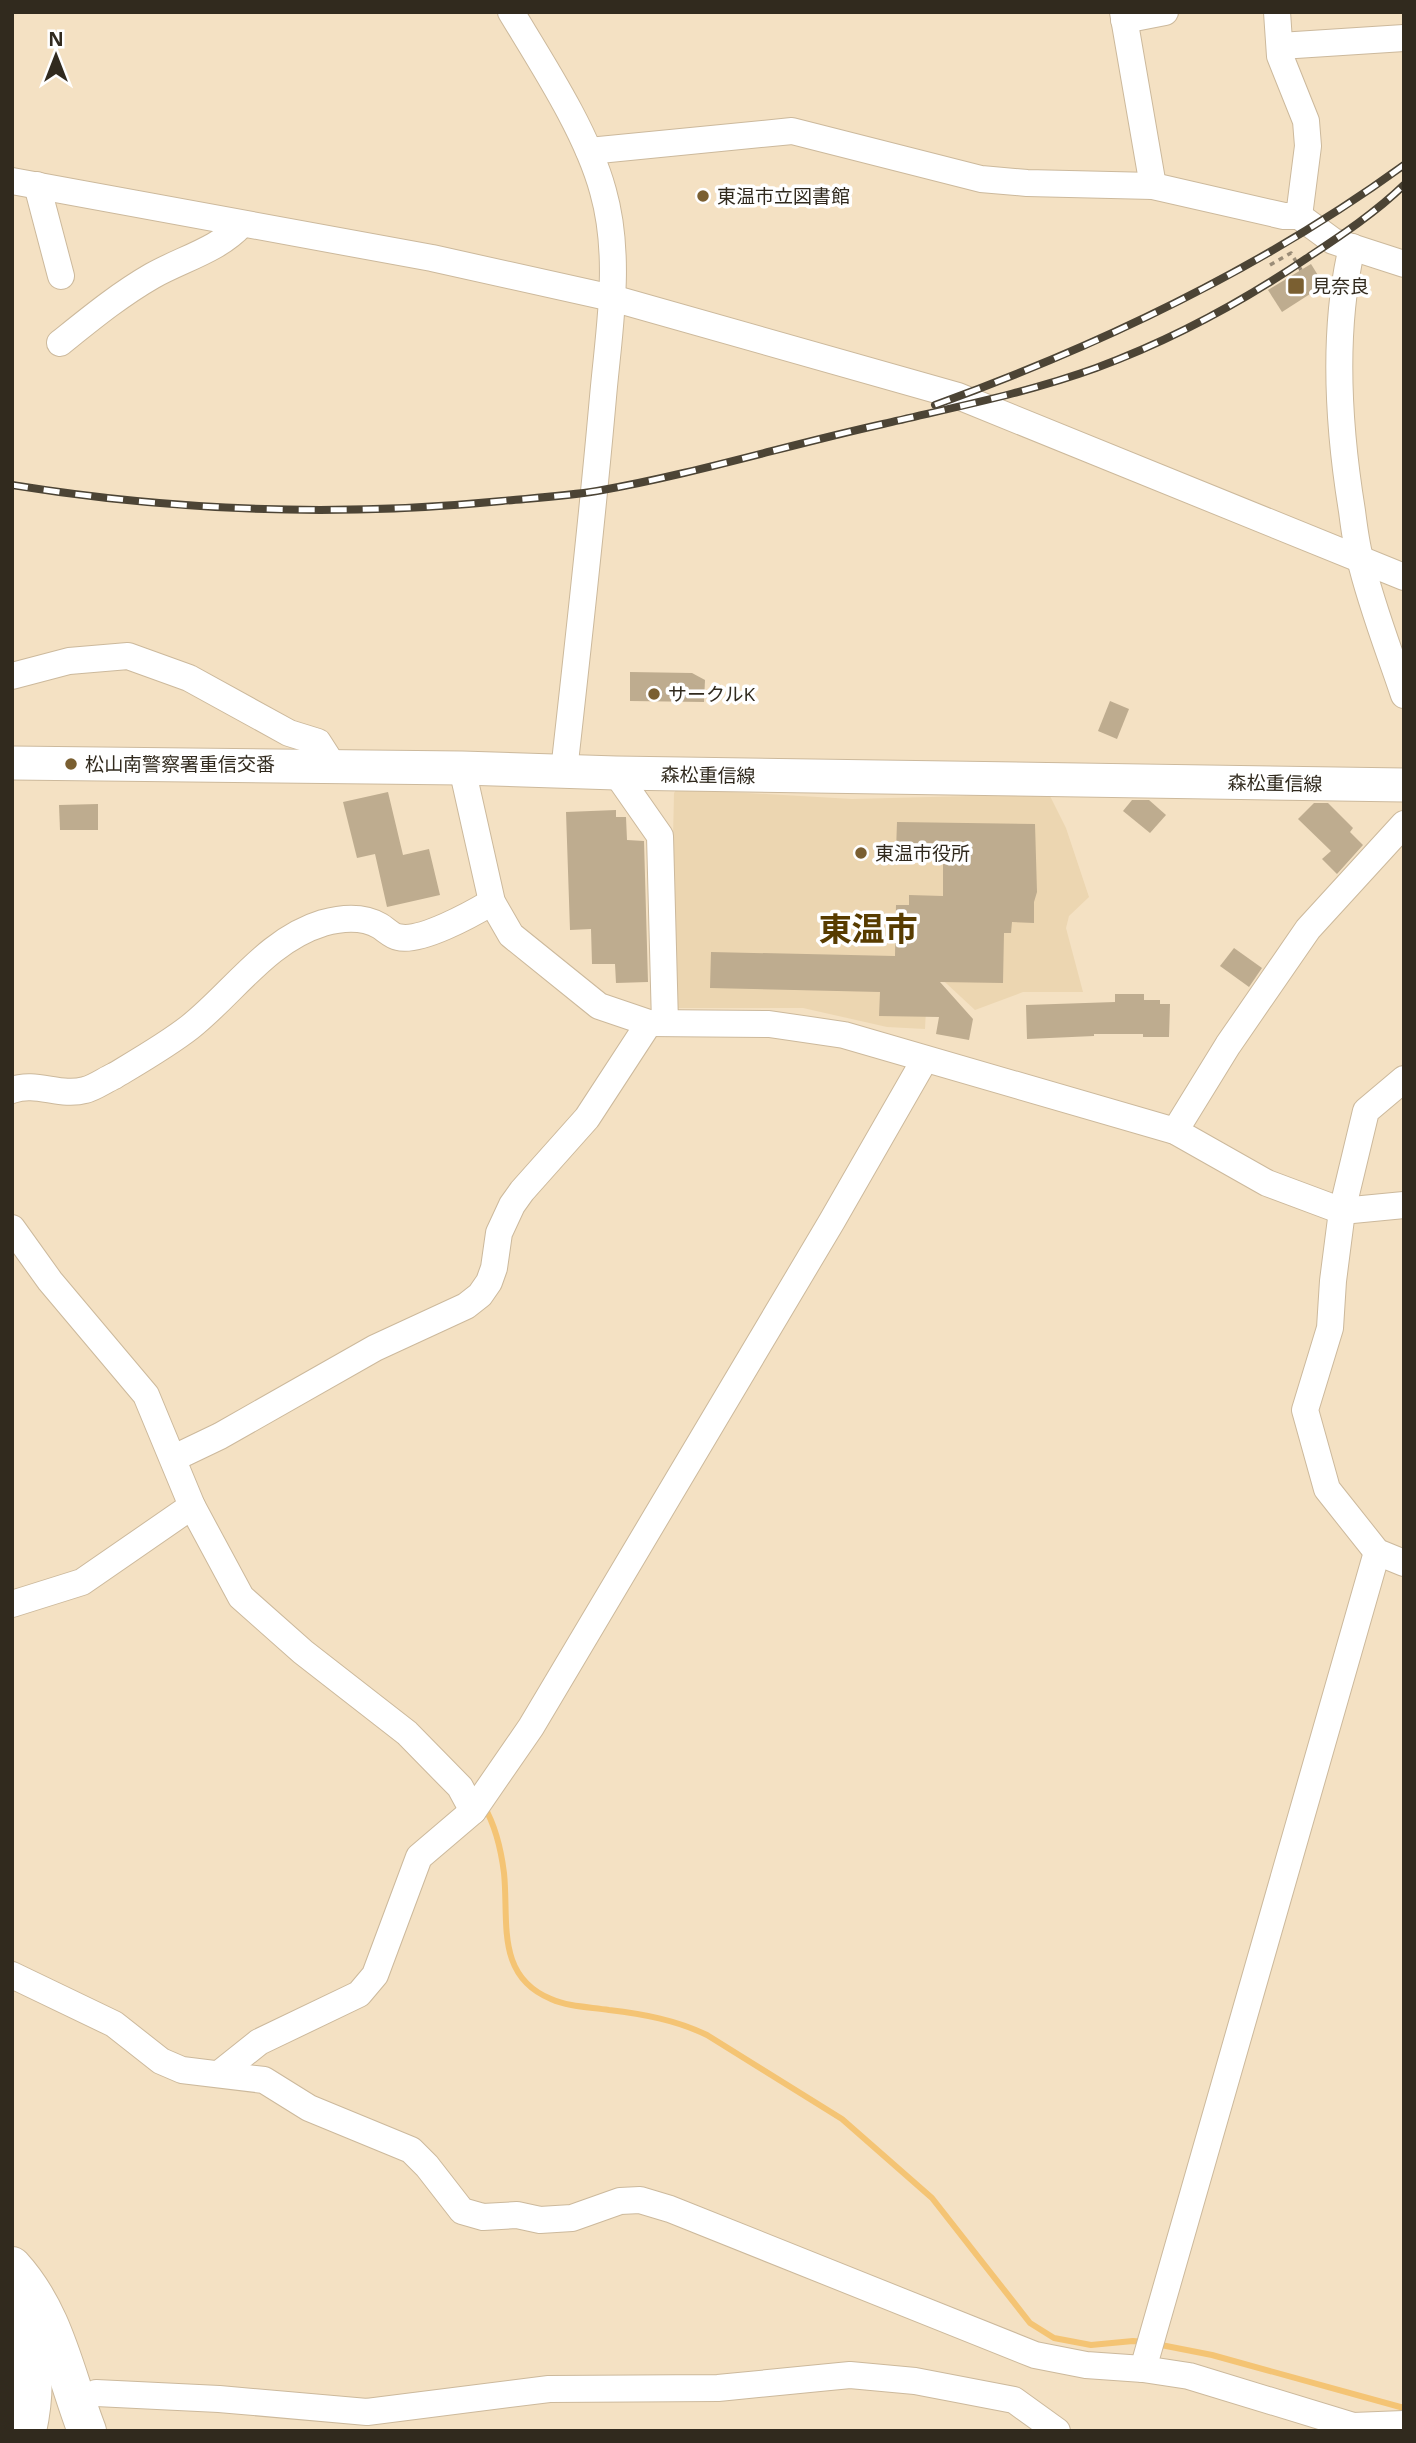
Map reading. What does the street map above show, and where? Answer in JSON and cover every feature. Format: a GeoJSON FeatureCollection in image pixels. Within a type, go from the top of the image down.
{"type":"FeatureCollection","features":[{"type":"Feature","properties":{"kind":"highway"},"geometry":{"type":"LineString","coordinates":[[12,2266],[39,2300],[61,2350],[87,2431]]}},
{"type":"Feature","properties":{"kind":"highway"},"geometry":{"type":"LineString","coordinates":[[12,2309],[21,2322],[33,2362],[32,2407],[27,2431]]}},
{"type":"Feature","properties":{"kind":"main road","name":"森松重信線"},"geometry":{"type":"LineString","coordinates":[[12,763],[462,768],[616,773],[1404,785]]}},
{"type":"Feature","properties":{"kind":"street"},"geometry":{"type":"LineString","coordinates":[[511,12],[589,151],[604,192],[612,243],[612,298],[595,491],[564,771]]}},
{"type":"Feature","properties":{"kind":"street"},"geometry":{"type":"LineString","coordinates":[[1153,186],[1124,16],[1165,12]]}},
{"type":"Feature","properties":{"kind":"street"},"geometry":{"type":"LineString","coordinates":[[1277,12],[1280,56],[1306,121],[1308,146],[1299,216]]}},
{"type":"Feature","properties":{"kind":"street"},"geometry":{"type":"LineString","coordinates":[[1280,46],[1404,38]]}},
{"type":"Feature","properties":{"kind":"street"},"geometry":{"type":"LineString","coordinates":[[589,151],[792,131],[981,179],[1027,183],[1153,186],[1284,216],[1299,216],[1333,241],[1404,264]]}},
{"type":"Feature","properties":{"kind":"street"},"geometry":{"type":"LineString","coordinates":[[24,183],[432,258],[612,298],[958,396],[1404,577]]}},
{"type":"Feature","properties":{"kind":"street"},"geometry":{"type":"LineString","coordinates":[[24,183],[61,276]]}},
{"type":"Feature","properties":{"kind":"street"},"geometry":{"type":"LineString","coordinates":[[61,343],[117,297],[154,275],[229,238],[241,225]]}},
{"type":"Feature","properties":{"kind":"street"},"geometry":{"type":"LineString","coordinates":[[1352,247],[1345,275],[1340,339],[1340,405],[1346,475],[1360,558],[1404,695]]}},
{"type":"Feature","properties":{"kind":"street"},"geometry":{"type":"LineString","coordinates":[[12,676],[69,661],[128,656],[189,678],[289,733],[318,742],[334,767]]}},
{"type":"Feature","properties":{"kind":"street"},"geometry":{"type":"LineString","coordinates":[[462,768],[492,902],[512,935],[599,1006],[657,1023],[769,1024],[844,1035],[1175,1131],[1267,1183],[1342,1211],[1404,1205]]}},
{"type":"Feature","properties":{"kind":"street"},"geometry":{"type":"LineString","coordinates":[[174,1458],[220,1436],[375,1348],[466,1306],[480,1295],[494,1268],[499,1234],[512,1205],[587,1118],[657,1023],[660,836],[616,773]]}},
{"type":"Feature","properties":{"kind":"street"},"geometry":{"type":"LineString","coordinates":[[1175,1131],[1228,1045],[1308,929],[1404,824]]}},
{"type":"Feature","properties":{"kind":"street"},"geometry":{"type":"LineString","coordinates":[[12,1090],[25,1085],[58,1091],[86,1090],[113,1076],[189,1028],[240,983],[266,955],[292,935],[324,923],[357,918],[376,924],[398,937],[428,933],[464,918],[492,902]]}},
{"type":"Feature","properties":{"kind":"street"},"geometry":{"type":"LineString","coordinates":[[219,2074],[259,2042],[359,1994],[375,1975],[419,1857],[473,1811],[531,1727],[832,1221],[925,1059]]}},
{"type":"Feature","properties":{"kind":"street"},"geometry":{"type":"LineString","coordinates":[[1404,1079],[1366,1111],[1342,1211],[1330,1328],[1305,1410],[1327,1489],[1377,1552],[1404,1563]]}},
{"type":"Feature","properties":{"kind":"street"},"geometry":{"type":"LineString","coordinates":[[12,1228],[50,1281],[146,1395],[192,1506],[241,1597],[303,1652],[407,1733],[460,1787],[473,1811]]}},
{"type":"Feature","properties":{"kind":"street"},"geometry":{"type":"LineString","coordinates":[[12,1604],[82,1582],[192,1506]]}},
{"type":"Feature","properties":{"kind":"street"},"geometry":{"type":"LineString","coordinates":[[1149,2348],[1377,1552]]}},
{"type":"Feature","properties":{"kind":"street"},"geometry":{"type":"LineString","coordinates":[[12,1975],[114,2024],[161,2061],[182,2070],[264,2080],[309,2108],[411,2150],[462,2211],[483,2217],[517,2215],[540,2220],[572,2218],[620,2201],[640,2200],[670,2209],[1035,2355],[1086,2365],[1149,2348]]}},
{"type":"Feature","properties":{"kind":"street"},"geometry":{"type":"LineString","coordinates":[[1149,2348],[1189,2376],[1344,2428],[1404,2424]]}},
{"type":"Feature","properties":{"kind":"street"},"geometry":{"type":"LineString","coordinates":[[96,2393],[219,2399],[367,2412],[549,2389],[718,2388],[850,2375],[915,2381],[1014,2400],[1057,2431]]}},
{"type":"Feature","properties":{"kind":"path"},"geometry":{"type":"LineString","coordinates":[[1270,265],[1291,253],[1301,270]]}},
{"type":"Feature","properties":{"kind":"shaded area"},"geometry":{"type":"Polygon","coordinates":[[[677,789],[852,799],[1049,794],[1066,828],[1089,897],[1069,916],[1066,928],[1083,992],[1023,992],[975,1010],[933,971],[928,972],[925,1029],[887,1027],[803,1008],[677,1008],[672,885],[674,793],[677,789]]]}},
{"type":"Feature","properties":{"kind":"building"},"geometry":{"type":"Polygon","coordinates":[[[1311,264],[1324,285],[1282,312],[1268,290],[1311,264]]]}},
{"type":"Feature","properties":{"kind":"building"},"geometry":{"type":"Polygon","coordinates":[[[630,672],[692,673],[705,680],[704,702],[630,701],[630,672]]]}},
{"type":"Feature","properties":{"kind":"building"},"geometry":{"type":"Polygon","coordinates":[[[1110,701],[1129,709],[1117,739],[1098,731],[1110,701]]]}},
{"type":"Feature","properties":{"kind":"building"},"geometry":{"type":"Polygon","coordinates":[[[388,792],[403,855],[429,849],[440,895],[387,907],[375,854],[357,858],[343,802],[388,792]]]}},
{"type":"Feature","properties":{"kind":"building"},"geometry":{"type":"Polygon","coordinates":[[[1132,800],[1149,800],[1166,815],[1150,833],[1123,811],[1132,800]]]}},
{"type":"Feature","properties":{"kind":"building"},"geometry":{"type":"Polygon","coordinates":[[[1314,803],[1328,803],[1353,828],[1350,832],[1363,845],[1337,874],[1322,859],[1331,851],[1298,819],[1314,803]]]}},
{"type":"Feature","properties":{"kind":"building"},"geometry":{"type":"Polygon","coordinates":[[[98,804],[98,830],[60,830],[59,805],[98,804]]]}},
{"type":"Feature","properties":{"kind":"building"},"geometry":{"type":"Polygon","coordinates":[[[616,810],[616,817],[626,817],[627,840],[644,841],[648,982],[616,983],[615,964],[592,964],[591,929],[570,930],[566,812],[616,810]]]}},
{"type":"Feature","properties":{"kind":"building"},"geometry":{"type":"Polygon","coordinates":[[[897,822],[1035,824],[1037,892],[1034,923],[1012,922],[1011,933],[1004,933],[1003,983],[940,982],[973,1019],[969,1040],[936,1034],[939,1017],[879,1016],[880,992],[710,988],[711,952],[895,956],[896,905],[909,905],[909,895],[943,896],[943,861],[909,860],[910,851],[896,851],[897,822]]]}},
{"type":"Feature","properties":{"kind":"building"},"geometry":{"type":"Polygon","coordinates":[[[1234,948],[1262,968],[1249,987],[1220,966],[1234,948]]]}},
{"type":"Feature","properties":{"kind":"building"},"geometry":{"type":"Polygon","coordinates":[[[1115,994],[1144,994],[1144,1000],[1160,1000],[1160,1004],[1170,1004],[1169,1037],[1094,1034],[1027,1039],[1026,1005],[1115,1002],[1115,994]]]}},
{"type":"Feature","properties":{"kind":"waterway"},"geometry":{"type":"LineString","coordinates":[[484,1806],[495,1830],[501,1855],[508,1945],[513,1962],[533,1989],[565,2004],[659,2018],[707,2035],[842,2119],[932,2198],[1030,2323],[1054,2338],[1091,2345],[1145,2342]]}},
{"type":"Feature","properties":{"kind":"waterway"},"geometry":{"type":"LineString","coordinates":[[1156,2344],[1212,2355],[1404,2408]]}},
{"type":"Feature","properties":{"kind":"railway"},"geometry":{"type":"LineString","coordinates":[[935,405],[1058,357],[1178,302],[1294,238],[1404,165]]}},
{"type":"Feature","properties":{"kind":"railway"},"geometry":{"type":"LineString","coordinates":[[12,485],[195,506],[318,510],[502,501],[585,493],[633,484],[991,399],[1096,368],[1180,332],[1259,289],[1346,231],[1404,185]]}},
{"type":"Feature","properties":{"kind":"place","name":"東温市立図書館"},"geometry":{"type":"Point","coordinates":[703,196]}},
{"type":"Feature","properties":{"kind":"place","name":"見奈良"},"geometry":{"type":"Point","coordinates":[1296,286]}},
{"type":"Feature","properties":{"kind":"place","name":"サークルK"},"geometry":{"type":"Point","coordinates":[654,694]}},
{"type":"Feature","properties":{"kind":"place","name":"松山南警察署重信交番"},"geometry":{"type":"Point","coordinates":[71,764]}},
{"type":"Feature","properties":{"kind":"place","name":"東温市役所"},"geometry":{"type":"Point","coordinates":[861,853]}},
{"type":"Feature","properties":{"kind":"district","name":"東温市"},"geometry":{"type":"Point","coordinates":[868,928]}}]}
